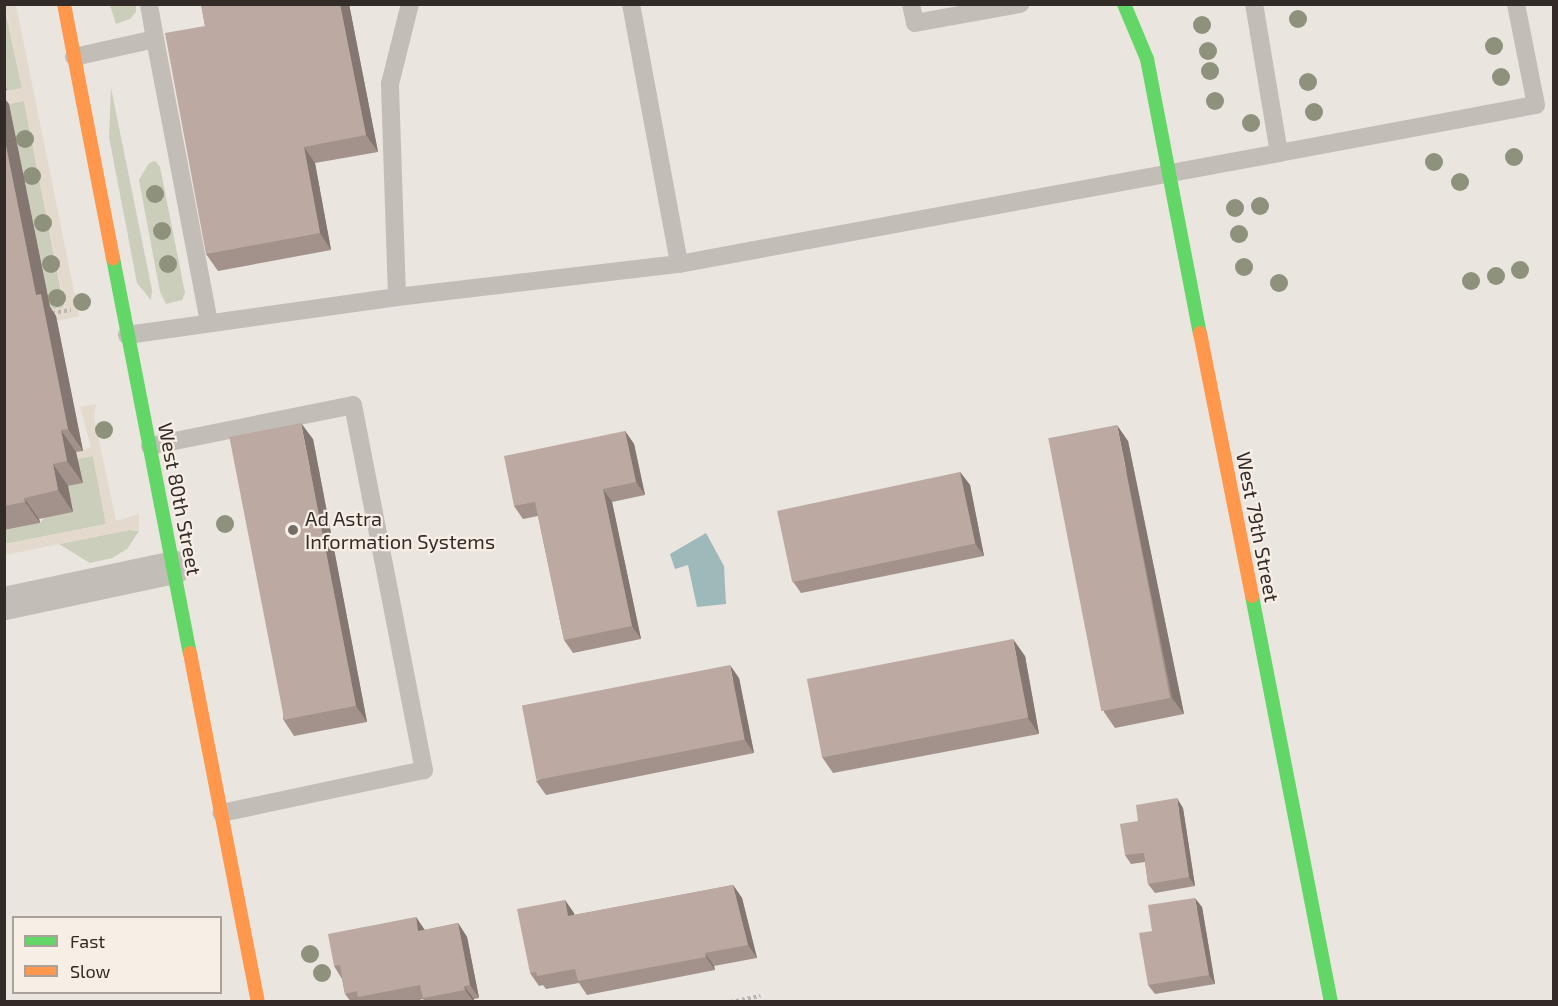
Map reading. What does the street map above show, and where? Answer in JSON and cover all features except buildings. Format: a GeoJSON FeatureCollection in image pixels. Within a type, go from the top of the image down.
{"type":"FeatureCollection","features":[{"type":"Feature","properties":{"kind":"street","name":"West 80th Street"},"geometry":{"type":"LineString","coordinates":[[64,4],[258,1002]]}},
{"type":"Feature","properties":{"kind":"street","name":"West 79th Street"},"geometry":{"type":"LineString","coordinates":[[1124,4],[1147,59],[1331,1002]]}},
{"type":"Feature","properties":{"kind":"street","name":"West 79th Street"},"geometry":{"type":"LineString","coordinates":[[1147,59],[1149,26]]}},
{"type":"Feature","properties":{"kind":"street"},"geometry":{"type":"LineString","coordinates":[[4,603],[174,567]]}},
{"type":"Feature","properties":{"kind":"lane"},"geometry":{"type":"LineString","coordinates":[[149,4],[209,322]]}},
{"type":"Feature","properties":{"kind":"lane"},"geometry":{"type":"LineString","coordinates":[[397,297],[390,84],[410,4]]}},
{"type":"Feature","properties":{"kind":"lane"},"geometry":{"type":"LineString","coordinates":[[632,4],[679,264]]}},
{"type":"Feature","properties":{"kind":"lane"},"geometry":{"type":"LineString","coordinates":[[911,4],[915,23],[1020,4]]}},
{"type":"Feature","properties":{"kind":"lane"},"geometry":{"type":"LineString","coordinates":[[1254,4],[1279,153]]}},
{"type":"Feature","properties":{"kind":"lane"},"geometry":{"type":"LineString","coordinates":[[127,335],[397,297],[679,264],[1169,171],[1279,153],[1545,103],[1516,4]]}},
{"type":"Feature","properties":{"kind":"lane"},"geometry":{"type":"LineString","coordinates":[[74,57],[155,39]]}},
{"type":"Feature","properties":{"kind":"lane"},"geometry":{"type":"LineString","coordinates":[[150,446],[353,405],[356,416],[424,770],[222,813]]}},
{"type":"Feature","properties":{"kind":"path"},"geometry":{"type":"LineString","coordinates":[[51,314],[71,310]]}},
{"type":"Feature","properties":{"kind":"path"},"geometry":{"type":"LineString","coordinates":[[730,1002],[760,996]]}},
{"type":"Feature","properties":{"kind":"green space"},"geometry":{"type":"Polygon","coordinates":[[[4,5],[22,88],[7,91],[4,78],[4,5]]]}},
{"type":"Feature","properties":{"kind":"green space"},"geometry":{"type":"Polygon","coordinates":[[[110,5],[136,5],[136,12],[130,19],[116,24],[110,5]]]}},
{"type":"Feature","properties":{"kind":"green space"},"geometry":{"type":"Polygon","coordinates":[[[111,88],[152,290],[151,300],[137,283],[109,137],[111,88]]]}},
{"type":"Feature","properties":{"kind":"green space"},"geometry":{"type":"Polygon","coordinates":[[[24,101],[64,307],[49,310],[9,104],[24,101]]]}},
{"type":"Feature","properties":{"kind":"green space"},"geometry":{"type":"Polygon","coordinates":[[[155,161],[160,167],[185,293],[182,300],[166,304],[160,292],[139,180],[149,163],[155,161]]]}},
{"type":"Feature","properties":{"kind":"green space"},"geometry":{"type":"Polygon","coordinates":[[[93,456],[106,524],[5,544],[5,530],[40,523],[68,486],[82,483],[77,459],[93,456]]]}},
{"type":"Feature","properties":{"kind":"green space"},"geometry":{"type":"Polygon","coordinates":[[[129,530],[139,531],[127,549],[112,558],[90,563],[59,544],[129,530]]]}},
{"type":"Feature","properties":{"kind":"shaded area"},"geometry":{"type":"Polygon","coordinates":[[[5,5],[16,5],[79,316],[57,321],[50,310],[65,307],[24,101],[5,105],[5,92],[22,88],[5,5]]]}},
{"type":"Feature","properties":{"kind":"shaded area"},"geometry":{"type":"Polygon","coordinates":[[[96,404],[94,417],[116,521],[139,514],[139,531],[129,530],[5,555],[5,544],[106,524],[93,456],[77,459],[76,452],[91,447],[80,407],[96,404]]]}},
{"type":"Feature","properties":{"kind":"water"},"geometry":{"type":"Polygon","coordinates":[[[706,533],[724,566],[726,604],[697,607],[688,565],[675,569],[670,554],[706,533]]]}},
{"type":"Feature","properties":{"kind":"traffic: fast"},"geometry":{"type":"LineString","coordinates":[[1124,4],[1147,59],[1200,333]]}},
{"type":"Feature","properties":{"kind":"traffic: fast"},"geometry":{"type":"LineString","coordinates":[[113,258],[190,653]]}},
{"type":"Feature","properties":{"kind":"traffic: fast"},"geometry":{"type":"LineString","coordinates":[[1252,596],[1331,1002]]}},
{"type":"Feature","properties":{"kind":"traffic: slow"},"geometry":{"type":"LineString","coordinates":[[64,4],[113,258]]}},
{"type":"Feature","properties":{"kind":"traffic: slow"},"geometry":{"type":"LineString","coordinates":[[1200,333],[1252,596]]}},
{"type":"Feature","properties":{"kind":"traffic: slow"},"geometry":{"type":"LineString","coordinates":[[190,653],[258,1002]]}},
{"type":"Feature","properties":{"kind":"place","name":"Ad Astra Information Systems"},"geometry":{"type":"Point","coordinates":[293,530]}}]}
